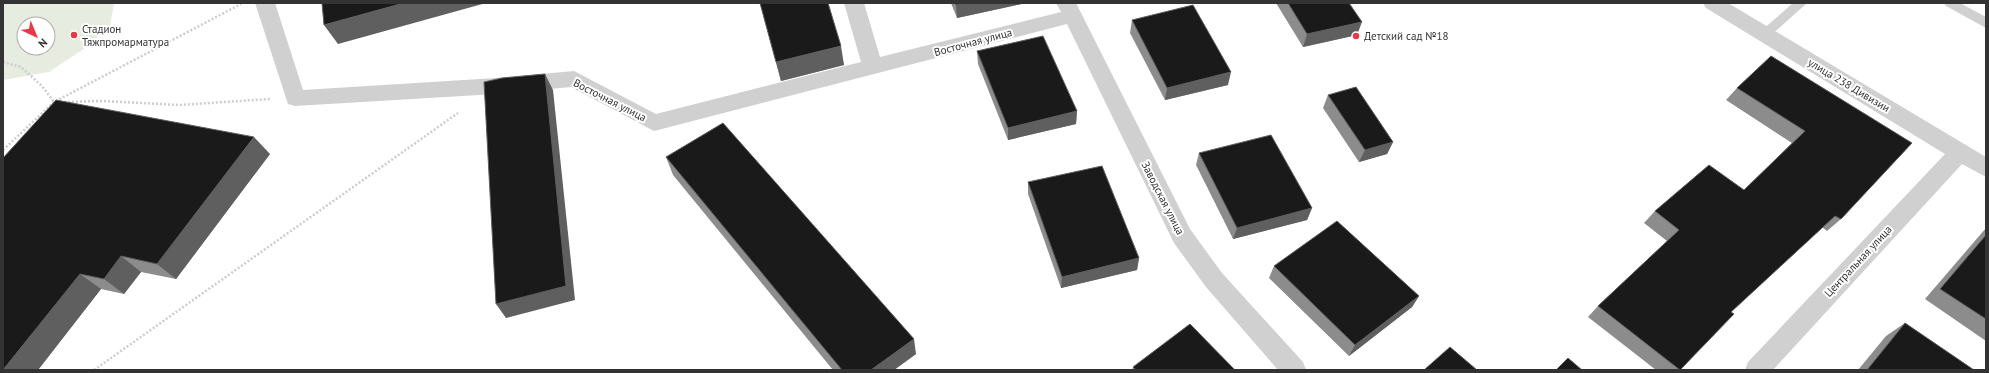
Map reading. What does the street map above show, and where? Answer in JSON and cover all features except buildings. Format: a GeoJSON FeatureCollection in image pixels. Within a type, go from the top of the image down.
{"type":"FeatureCollection","features":[{"type":"Feature","properties":{"kind":"street"},"geometry":{"type":"LineString","coordinates":[[265,3],[296,98]]}},
{"type":"Feature","properties":{"kind":"street"},"geometry":{"type":"LineString","coordinates":[[854,3],[873,68]]}},
{"type":"Feature","properties":{"kind":"street","name":"улица 238 Дивизии"},"geometry":{"type":"LineString","coordinates":[[1713,3],[1986,168]]}},
{"type":"Feature","properties":{"kind":"street","name":"Восточная улица"},"geometry":{"type":"LineString","coordinates":[[296,98],[496,86],[574,79],[654,123],[873,68],[1069,9]]}},
{"type":"Feature","properties":{"kind":"street","name":"Заводская улица"},"geometry":{"type":"LineString","coordinates":[[1069,9],[1182,236],[1214,280],[1294,370]]}},
{"type":"Feature","properties":{"kind":"street","name":"Центральная улица"},"geometry":{"type":"LineString","coordinates":[[1756,370],[1960,152]]}},
{"type":"Feature","properties":{"kind":"lane"},"geometry":{"type":"LineString","coordinates":[[1765,34],[1801,3]]}},
{"type":"Feature","properties":{"kind":"lane"},"geometry":{"type":"LineString","coordinates":[[1950,3],[1986,23]]}},
{"type":"Feature","properties":{"kind":"path"},"geometry":{"type":"LineString","coordinates":[[3,150],[54,102],[243,3]]}},
{"type":"Feature","properties":{"kind":"path"},"geometry":{"type":"LineString","coordinates":[[3,62],[21,67],[42,86],[54,102]]}},
{"type":"Feature","properties":{"kind":"path"},"geometry":{"type":"LineString","coordinates":[[94,370],[496,86]]}},
{"type":"Feature","properties":{"kind":"path"},"geometry":{"type":"LineString","coordinates":[[54,102],[102,101],[180,105],[296,98]]}},
{"type":"Feature","properties":{"kind":"shaded area","name":"Стадион Тяжпромарматура"},"geometry":{"type":"Polygon","coordinates":[[[3,3],[114,3],[110,26],[91,44],[49,72],[3,80],[3,3]]]}},
{"type":"Feature","properties":{"kind":"place","name":"Стадион Тяжпромарматура"},"geometry":{"type":"Point","coordinates":[74,35]}},
{"type":"Feature","properties":{"kind":"place","name":"Детский сад №18"},"geometry":{"type":"Point","coordinates":[1356,36]}}]}
